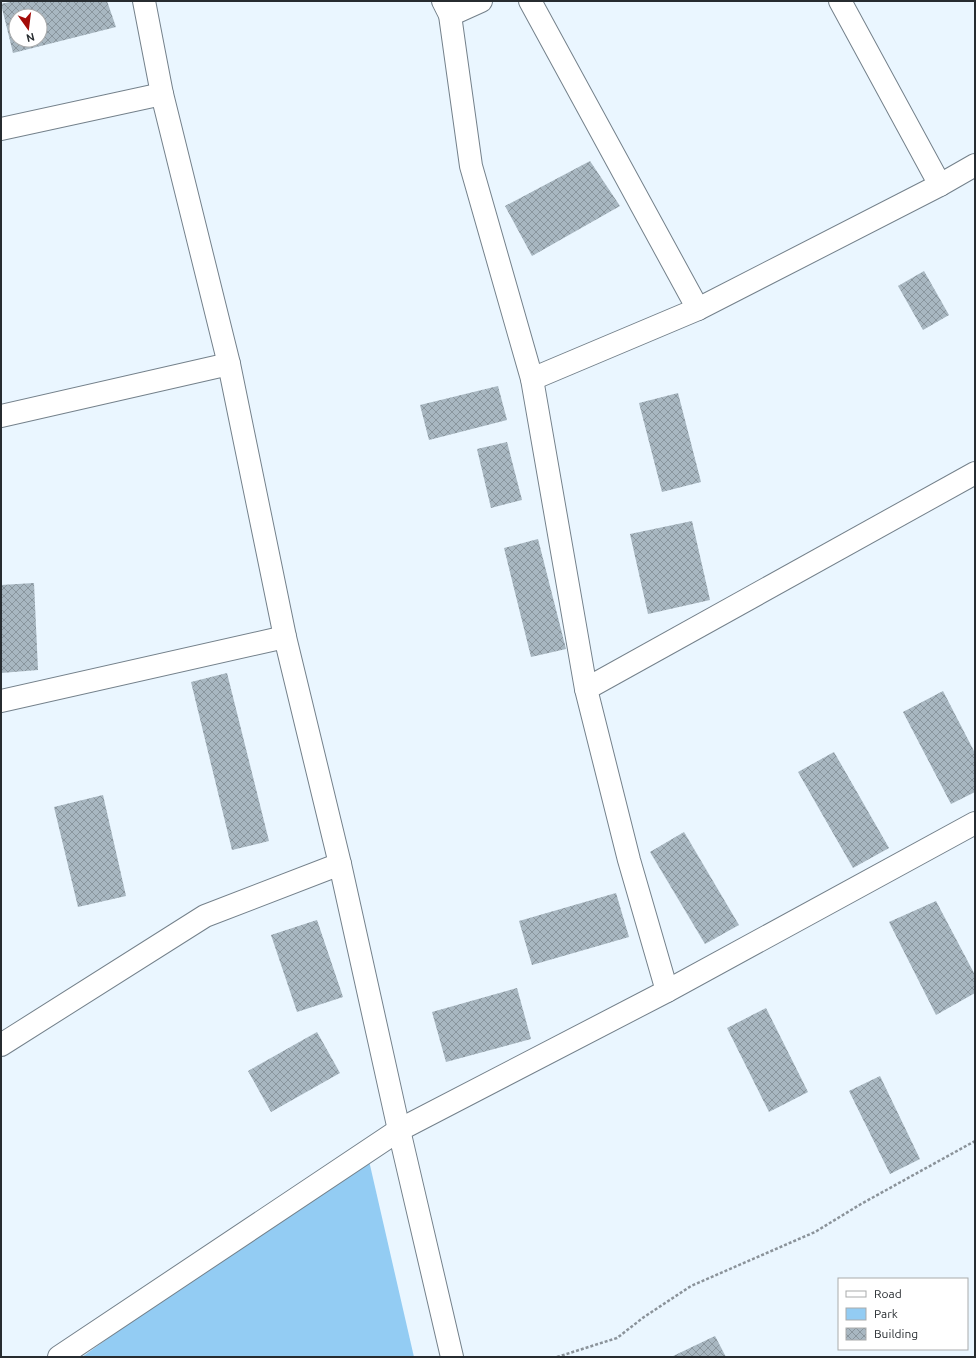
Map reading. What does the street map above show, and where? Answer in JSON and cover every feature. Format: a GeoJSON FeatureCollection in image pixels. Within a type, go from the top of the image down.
{"type":"FeatureCollection","features":[{"type":"Feature","properties":{"kind":"street"},"geometry":{"type":"LineString","coordinates":[[144,1],[162,94],[229,364],[284,637],[340,864],[399,1130],[452,1357]]}},
{"type":"Feature","properties":{"kind":"street"},"geometry":{"type":"LineString","coordinates":[[481,1],[447,8],[471,166],[532,378],[586,689],[629,860],[667,991]]}},
{"type":"Feature","properties":{"kind":"street"},"geometry":{"type":"LineString","coordinates":[[530,1],[698,310]]}},
{"type":"Feature","properties":{"kind":"street"},"geometry":{"type":"LineString","coordinates":[[840,1],[940,185]]}},
{"type":"Feature","properties":{"kind":"street"},"geometry":{"type":"LineString","coordinates":[[1,129],[162,94]]}},
{"type":"Feature","properties":{"kind":"street"},"geometry":{"type":"LineString","coordinates":[[532,378],[698,310],[940,185],[975,165]]}},
{"type":"Feature","properties":{"kind":"street"},"geometry":{"type":"LineString","coordinates":[[1,416],[229,364]]}},
{"type":"Feature","properties":{"kind":"street"},"geometry":{"type":"LineString","coordinates":[[586,689],[975,473]]}},
{"type":"Feature","properties":{"kind":"street"},"geometry":{"type":"LineString","coordinates":[[1,701],[284,637]]}},
{"type":"Feature","properties":{"kind":"street"},"geometry":{"type":"LineString","coordinates":[[59,1357],[399,1130],[667,991],[975,823]]}},
{"type":"Feature","properties":{"kind":"street"},"geometry":{"type":"LineString","coordinates":[[1,1044],[205,916],[340,864]]}},
{"type":"Feature","properties":{"kind":"path"},"geometry":{"type":"LineString","coordinates":[[557,1357],[617,1338],[644,1317],[691,1286],[815,1232],[861,1204],[975,1141]]}},
{"type":"Feature","properties":{"kind":"green space"},"geometry":{"type":"Polygon","coordinates":[[[367,1152],[414,1357],[82,1357],[367,1152]]]}},
{"type":"Feature","properties":{"kind":"building"},"geometry":{"type":"Polygon","coordinates":[[[14,1],[107,1],[116,27],[48,44],[48,8],[8,8],[8,33],[1,4],[14,1]]]}},
{"type":"Feature","properties":{"kind":"building"},"geometry":{"type":"Polygon","coordinates":[[[12,48],[33,48],[13,53],[12,48]]]}},
{"type":"Feature","properties":{"kind":"building"},"geometry":{"type":"Polygon","coordinates":[[[590,161],[620,206],[532,256],[505,206],[590,161]]]}},
{"type":"Feature","properties":{"kind":"building"},"geometry":{"type":"Polygon","coordinates":[[[924,271],[949,315],[923,330],[898,286],[924,271]]]}},
{"type":"Feature","properties":{"kind":"building"},"geometry":{"type":"Polygon","coordinates":[[[498,386],[507,420],[429,440],[420,405],[498,386]]]}},
{"type":"Feature","properties":{"kind":"building"},"geometry":{"type":"Polygon","coordinates":[[[678,393],[701,482],[662,492],[639,403],[678,393]]]}},
{"type":"Feature","properties":{"kind":"building"},"geometry":{"type":"Polygon","coordinates":[[[507,442],[522,500],[491,508],[477,449],[507,442]]]}},
{"type":"Feature","properties":{"kind":"building"},"geometry":{"type":"Polygon","coordinates":[[[692,521],[710,600],[648,614],[630,534],[692,521]]]}},
{"type":"Feature","properties":{"kind":"building"},"geometry":{"type":"Polygon","coordinates":[[[538,539],[566,649],[531,657],[504,548],[538,539]]]}},
{"type":"Feature","properties":{"kind":"building"},"geometry":{"type":"Polygon","coordinates":[[[34,583],[38,670],[1,673],[1,585],[34,583]]]}},
{"type":"Feature","properties":{"kind":"building"},"geometry":{"type":"Polygon","coordinates":[[[227,673],[269,841],[232,850],[191,682],[227,673]]]}},
{"type":"Feature","properties":{"kind":"building"},"geometry":{"type":"Polygon","coordinates":[[[943,691],[975,753],[975,792],[951,804],[903,712],[943,691]]]}},
{"type":"Feature","properties":{"kind":"building"},"geometry":{"type":"Polygon","coordinates":[[[834,752],[889,848],[853,868],[798,772],[834,752]]]}},
{"type":"Feature","properties":{"kind":"building"},"geometry":{"type":"Polygon","coordinates":[[[103,795],[126,896],[78,907],[54,807],[103,795]]]}},
{"type":"Feature","properties":{"kind":"building"},"geometry":{"type":"Polygon","coordinates":[[[684,832],[739,925],[705,944],[650,852],[684,832]]]}},
{"type":"Feature","properties":{"kind":"building"},"geometry":{"type":"Polygon","coordinates":[[[616,893],[629,937],[532,965],[519,921],[616,893]]]}},
{"type":"Feature","properties":{"kind":"building"},"geometry":{"type":"Polygon","coordinates":[[[936,901],[975,975],[975,993],[936,1015],[889,922],[936,901]]]}},
{"type":"Feature","properties":{"kind":"building"},"geometry":{"type":"Polygon","coordinates":[[[317,920],[343,997],[297,1012],[271,935],[317,920]]]}},
{"type":"Feature","properties":{"kind":"building"},"geometry":{"type":"Polygon","coordinates":[[[517,988],[531,1039],[446,1062],[432,1012],[517,988]]]}},
{"type":"Feature","properties":{"kind":"building"},"geometry":{"type":"Polygon","coordinates":[[[766,1008],[808,1092],[769,1112],[727,1028],[766,1008]]]}},
{"type":"Feature","properties":{"kind":"building"},"geometry":{"type":"Polygon","coordinates":[[[317,1032],[340,1073],[271,1112],[248,1071],[317,1032]]]}},
{"type":"Feature","properties":{"kind":"building"},"geometry":{"type":"Polygon","coordinates":[[[880,1076],[920,1159],[890,1174],[849,1091],[880,1076]]]}},
{"type":"Feature","properties":{"kind":"building"},"geometry":{"type":"Polygon","coordinates":[[[715,1336],[726,1357],[671,1357],[715,1336]]]}}]}
